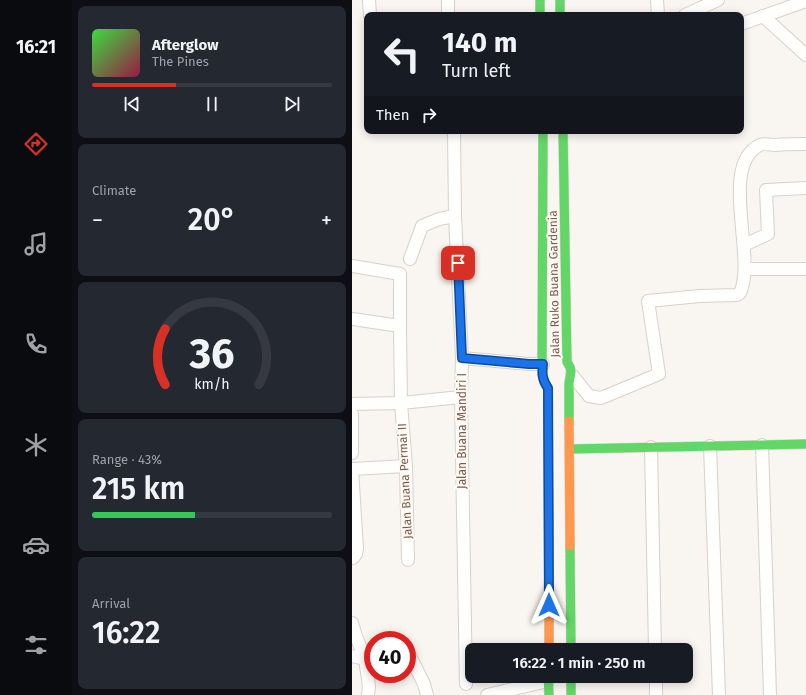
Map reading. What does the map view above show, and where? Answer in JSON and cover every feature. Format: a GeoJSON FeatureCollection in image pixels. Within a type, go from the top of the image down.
{"type":"FeatureCollection","features":[{"type":"Feature","properties":{"kind":"street"},"geometry":{"type":"LineString","coordinates":[[369,0],[370,12]]}},
{"type":"Feature","properties":{"kind":"street"},"geometry":{"type":"LineString","coordinates":[[448,0],[448,12]]}},
{"type":"Feature","properties":{"kind":"street"},"geometry":{"type":"LineString","coordinates":[[540,0],[540,12]]}},
{"type":"Feature","properties":{"kind":"street"},"geometry":{"type":"LineString","coordinates":[[560,0],[560,12]]}},
{"type":"Feature","properties":{"kind":"street"},"geometry":{"type":"LineString","coordinates":[[657,0],[658,12]]}},
{"type":"Feature","properties":{"kind":"street"},"geometry":{"type":"LineString","coordinates":[[692,12],[718,0]]}},
{"type":"Feature","properties":{"kind":"street"},"geometry":{"type":"LineString","coordinates":[[744,23],[806,1]]}},
{"type":"Feature","properties":{"kind":"street"},"geometry":{"type":"LineString","coordinates":[[763,16],[806,55]]}},
{"type":"Feature","properties":{"kind":"street","name":"Jalan Buana Mandiri I"},"geometry":{"type":"LineString","coordinates":[[454,134],[455,216],[462,358],[461,397],[466,684]]}},
{"type":"Feature","properties":{"kind":"street","name":"Jalan Ruko Buana Gardenia"},"geometry":{"type":"LineString","coordinates":[[543,134],[550,360],[542,376],[548,388],[549,643]]}},
{"type":"Feature","properties":{"kind":"street","name":"Jalan Ruko Buana Gardenia"},"geometry":{"type":"LineString","coordinates":[[563,134],[567,362],[571,368],[572,375],[569,383],[571,643]]}},
{"type":"Feature","properties":{"kind":"street"},"geometry":{"type":"LineString","coordinates":[[572,375],[588,396],[601,398],[659,374],[648,301],[700,296],[737,295],[740,293],[743,288],[745,269],[744,245],[740,216],[741,170],[752,150],[762,144],[806,144]]}},
{"type":"Feature","properties":{"kind":"street"},"geometry":{"type":"LineString","coordinates":[[744,245],[768,234],[766,190],[806,188]]}},
{"type":"Feature","properties":{"kind":"street"},"geometry":{"type":"LineString","coordinates":[[410,259],[422,226],[439,219],[455,216]]}},
{"type":"Feature","properties":{"kind":"street","name":"Jalan Buana Permai II"},"geometry":{"type":"LineString","coordinates":[[352,266],[400,274],[401,403],[406,466],[408,560]]}},
{"type":"Feature","properties":{"kind":"street"},"geometry":{"type":"LineString","coordinates":[[745,269],[806,269]]}},
{"type":"Feature","properties":{"kind":"street"},"geometry":{"type":"LineString","coordinates":[[352,319],[400,326]]}},
{"type":"Feature","properties":{"kind":"street"},"geometry":{"type":"LineString","coordinates":[[462,358],[529,364],[562,359],[567,362]]}},
{"type":"Feature","properties":{"kind":"street"},"geometry":{"type":"LineString","coordinates":[[352,404],[401,403],[461,397]]}},
{"type":"Feature","properties":{"kind":"street"},"geometry":{"type":"LineString","coordinates":[[352,414],[352,453]]}},
{"type":"Feature","properties":{"kind":"street"},"geometry":{"type":"LineString","coordinates":[[570,449],[806,444]]}},
{"type":"Feature","properties":{"kind":"street"},"geometry":{"type":"LineString","coordinates":[[762,445],[770,695]]}},
{"type":"Feature","properties":{"kind":"street"},"geometry":{"type":"LineString","coordinates":[[710,446],[719,695]]}},
{"type":"Feature","properties":{"kind":"street"},"geometry":{"type":"LineString","coordinates":[[651,447],[656,643]]}},
{"type":"Feature","properties":{"kind":"street"},"geometry":{"type":"LineString","coordinates":[[352,558],[356,554],[357,548],[352,469],[406,466]]}},
{"type":"Feature","properties":{"kind":"street"},"geometry":{"type":"LineString","coordinates":[[549,529],[571,529]]}},
{"type":"Feature","properties":{"kind":"street"},"geometry":{"type":"LineString","coordinates":[[352,623],[364,648]]}},
{"type":"Feature","properties":{"kind":"street"},"geometry":{"type":"LineString","coordinates":[[352,656],[364,658]]}},
{"type":"Feature","properties":{"kind":"street"},"geometry":{"type":"LineString","coordinates":[[416,668],[424,684],[427,695]]}},
{"type":"Feature","properties":{"kind":"street"},"geometry":{"type":"LineString","coordinates":[[368,695],[369,683]]}},
{"type":"Feature","properties":{"kind":"street"},"geometry":{"type":"LineString","coordinates":[[487,695],[530,683]]}},
{"type":"Feature","properties":{"kind":"street"},"geometry":{"type":"LineString","coordinates":[[548,683],[549,695]]}},
{"type":"Feature","properties":{"kind":"street"},"geometry":{"type":"LineString","coordinates":[[571,683],[571,695]]}},
{"type":"Feature","properties":{"kind":"street"},"geometry":{"type":"LineString","coordinates":[[656,683],[656,695]]}},
{"type":"Feature","properties":{"kind":"traffic: fast"},"geometry":{"type":"LineString","coordinates":[[540,0],[540,12]]}},
{"type":"Feature","properties":{"kind":"traffic: fast"},"geometry":{"type":"LineString","coordinates":[[560,0],[560,12]]}},
{"type":"Feature","properties":{"kind":"traffic: fast"},"geometry":{"type":"LineString","coordinates":[[543,134],[542,374],[544,382],[548,388],[549,576]]}},
{"type":"Feature","properties":{"kind":"traffic: fast"},"geometry":{"type":"LineString","coordinates":[[563,134],[567,362],[571,372],[569,383],[569,421]]}},
{"type":"Feature","properties":{"kind":"traffic: fast"},"geometry":{"type":"LineString","coordinates":[[570,449],[806,444]]}},
{"type":"Feature","properties":{"kind":"traffic: fast"},"geometry":{"type":"LineString","coordinates":[[570,546],[571,643]]}},
{"type":"Feature","properties":{"kind":"traffic: fast"},"geometry":{"type":"LineString","coordinates":[[548,683],[549,695]]}},
{"type":"Feature","properties":{"kind":"traffic: fast"},"geometry":{"type":"LineString","coordinates":[[571,683],[571,695]]}},
{"type":"Feature","properties":{"kind":"traffic: slow"},"geometry":{"type":"LineString","coordinates":[[569,421],[570,546]]}},
{"type":"Feature","properties":{"kind":"traffic: slow"},"geometry":{"type":"LineString","coordinates":[[549,576],[549,643]]}},
{"type":"Feature","properties":{"kind":"route"},"geometry":{"type":"LineString","coordinates":[[458,263],[462,358],[543,364],[542,376],[548,388],[549,605]]}}]}
